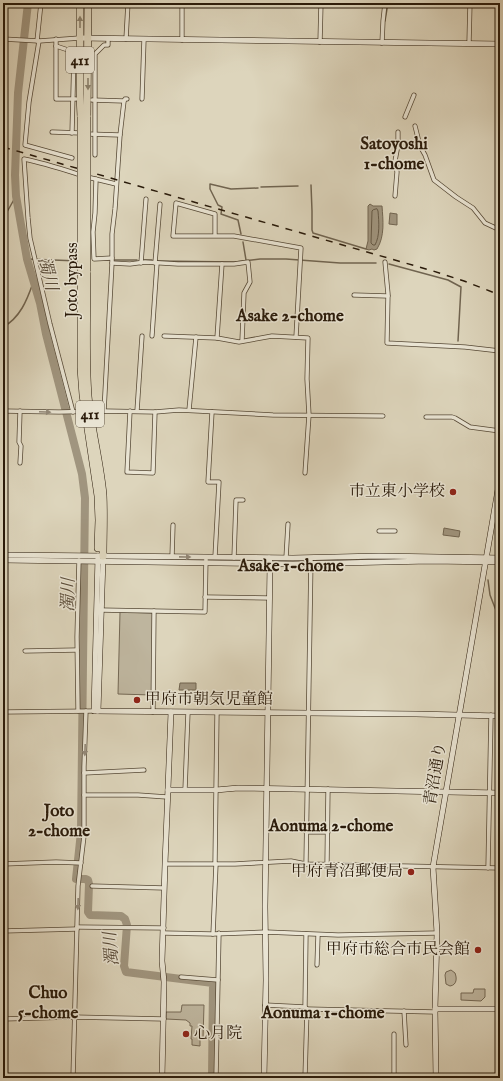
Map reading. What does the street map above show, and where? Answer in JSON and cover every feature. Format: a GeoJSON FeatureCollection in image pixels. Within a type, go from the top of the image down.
{"type":"FeatureCollection","features":[{"type":"Feature","properties":{"kind":"highway","name":"Joto bypass"},"geometry":{"type":"LineString","coordinates":[[80,3],[80,38],[84,117],[84,271],[82,368],[98,496],[99,520],[97,559]]}},
{"type":"Feature","properties":{"kind":"highway","name":"Joto bypass"},"geometry":{"type":"LineString","coordinates":[[84,117],[88,38],[88,3]]}},
{"type":"Feature","properties":{"kind":"street"},"geometry":{"type":"LineString","coordinates":[[41,3],[25,145],[72,158]]}},
{"type":"Feature","properties":{"kind":"street"},"geometry":{"type":"LineString","coordinates":[[126,39],[128,3]]}},
{"type":"Feature","properties":{"kind":"street"},"geometry":{"type":"LineString","coordinates":[[182,3],[182,40]]}},
{"type":"Feature","properties":{"kind":"street"},"geometry":{"type":"LineString","coordinates":[[320,3],[320,42]]}},
{"type":"Feature","properties":{"kind":"street"},"geometry":{"type":"LineString","coordinates":[[382,43],[385,3]]}},
{"type":"Feature","properties":{"kind":"street"},"geometry":{"type":"LineString","coordinates":[[470,3],[470,43]]}},
{"type":"Feature","properties":{"kind":"street"},"geometry":{"type":"LineString","coordinates":[[3,39],[37,41],[88,38],[500,44]]}},
{"type":"Feature","properties":{"kind":"street"},"geometry":{"type":"LineString","coordinates":[[56,39],[56,99],[74,99]]}},
{"type":"Feature","properties":{"kind":"street"},"geometry":{"type":"LineString","coordinates":[[96,156],[94,100],[95,54],[104,45],[108,45],[108,39]]}},
{"type":"Feature","properties":{"kind":"street"},"geometry":{"type":"LineString","coordinates":[[142,99],[144,40]]}},
{"type":"Feature","properties":{"kind":"street"},"geometry":{"type":"LineString","coordinates":[[56,46],[71,51],[74,54],[72,133]]}},
{"type":"Feature","properties":{"kind":"street"},"geometry":{"type":"LineString","coordinates":[[404,117],[414,94]]}},
{"type":"Feature","properties":{"kind":"street"},"geometry":{"type":"LineString","coordinates":[[94,100],[126,100],[120,135],[112,234],[112,261],[104,411]]}},
{"type":"Feature","properties":{"kind":"street"},"geometry":{"type":"LineString","coordinates":[[416,126],[420,146],[434,180],[473,208],[485,223],[500,230]]}},
{"type":"Feature","properties":{"kind":"street"},"geometry":{"type":"LineString","coordinates":[[52,132],[120,135]]}},
{"type":"Feature","properties":{"kind":"street"},"geometry":{"type":"LineString","coordinates":[[395,196],[397,172],[395,161],[398,146],[398,132]]}},
{"type":"Feature","properties":{"kind":"street"},"geometry":{"type":"LineString","coordinates":[[3,156],[3,193]]}},
{"type":"Feature","properties":{"kind":"street"},"geometry":{"type":"LineString","coordinates":[[74,412],[50,324],[30,238],[24,159],[36,161],[96,180],[116,184]]}},
{"type":"Feature","properties":{"kind":"street"},"geometry":{"type":"LineString","coordinates":[[96,180],[93,232],[94,259],[130,264],[141,262],[222,264],[248,262],[250,282],[244,293],[242,341]]}},
{"type":"Feature","properties":{"kind":"street"},"geometry":{"type":"LineString","coordinates":[[141,262],[146,199]]}},
{"type":"Feature","properties":{"kind":"street"},"geometry":{"type":"LineString","coordinates":[[215,236],[215,214],[176,203],[173,236],[215,236],[234,236],[301,248],[296,337]]}},
{"type":"Feature","properties":{"kind":"street"},"geometry":{"type":"LineString","coordinates":[[152,336],[160,204]]}},
{"type":"Feature","properties":{"kind":"street"},"geometry":{"type":"LineString","coordinates":[[385,262],[388,296],[387,343],[465,347],[500,351]]}},
{"type":"Feature","properties":{"kind":"street"},"geometry":{"type":"LineString","coordinates":[[217,338],[222,264]]}},
{"type":"Feature","properties":{"kind":"street"},"geometry":{"type":"LineString","coordinates":[[354,295],[388,296]]}},
{"type":"Feature","properties":{"kind":"street"},"geometry":{"type":"LineString","coordinates":[[137,411],[142,336]]}},
{"type":"Feature","properties":{"kind":"street"},"geometry":{"type":"LineString","coordinates":[[164,336],[217,338],[242,341],[272,336],[308,338],[307,379],[309,415],[305,473]]}},
{"type":"Feature","properties":{"kind":"street"},"geometry":{"type":"LineString","coordinates":[[189,410],[196,337]]}},
{"type":"Feature","properties":{"kind":"street"},"geometry":{"type":"LineString","coordinates":[[3,410],[59,412],[155,412],[189,410],[273,415],[383,416]]}},
{"type":"Feature","properties":{"kind":"street"},"geometry":{"type":"LineString","coordinates":[[20,411],[20,463]]}},
{"type":"Feature","properties":{"kind":"street"},"geometry":{"type":"LineString","coordinates":[[130,411],[127,472],[153,473],[155,412]]}},
{"type":"Feature","properties":{"kind":"street"},"geometry":{"type":"LineString","coordinates":[[212,412],[208,482],[219,482],[215,557]]}},
{"type":"Feature","properties":{"kind":"street"},"geometry":{"type":"LineString","coordinates":[[426,417],[452,417],[470,427],[500,431]]}},
{"type":"Feature","properties":{"kind":"street","name":"青沼通り"},"geometry":{"type":"LineString","coordinates":[[436,1078],[435,1010],[437,933],[434,867],[500,478]]}},
{"type":"Feature","properties":{"kind":"street"},"geometry":{"type":"LineString","coordinates":[[234,558],[236,500],[243,500]]}},
{"type":"Feature","properties":{"kind":"street"},"geometry":{"type":"LineString","coordinates":[[286,558],[288,524]]}},
{"type":"Feature","properties":{"kind":"street"},"geometry":{"type":"LineString","coordinates":[[172,557],[173,525]]}},
{"type":"Feature","properties":{"kind":"street"},"geometry":{"type":"LineString","coordinates":[[379,531],[395,531]]}},
{"type":"Feature","properties":{"kind":"street"},"geometry":{"type":"LineString","coordinates":[[3,555],[79,559]]}},
{"type":"Feature","properties":{"kind":"street"},"geometry":{"type":"LineString","coordinates":[[3,560],[97,559],[311,561],[379,556],[486,560],[500,562]]}},
{"type":"Feature","properties":{"kind":"street"},"geometry":{"type":"LineString","coordinates":[[97,559],[172,557],[206,560],[215,557],[269,561],[286,558],[311,561]]}},
{"type":"Feature","properties":{"kind":"street"},"geometry":{"type":"LineString","coordinates":[[486,560],[500,558]]}},
{"type":"Feature","properties":{"kind":"street"},"geometry":{"type":"LineString","coordinates":[[78,711],[77,637],[79,559]]}},
{"type":"Feature","properties":{"kind":"street"},"geometry":{"type":"LineString","coordinates":[[96,711],[99,610],[97,559]]}},
{"type":"Feature","properties":{"kind":"street"},"geometry":{"type":"LineString","coordinates":[[99,610],[205,612],[206,560]]}},
{"type":"Feature","properties":{"kind":"street"},"geometry":{"type":"LineString","coordinates":[[264,1078],[266,932],[264,907],[266,862],[269,561]]}},
{"type":"Feature","properties":{"kind":"street"},"geometry":{"type":"LineString","coordinates":[[306,864],[311,561]]}},
{"type":"Feature","properties":{"kind":"street"},"geometry":{"type":"LineString","coordinates":[[205,597],[269,598]]}},
{"type":"Feature","properties":{"kind":"street"},"geometry":{"type":"LineString","coordinates":[[154,611],[154,712]]}},
{"type":"Feature","properties":{"kind":"street"},"geometry":{"type":"LineString","coordinates":[[25,650],[77,650]]}},
{"type":"Feature","properties":{"kind":"street"},"geometry":{"type":"LineString","coordinates":[[73,1078],[79,882],[84,836],[86,711]]}},
{"type":"Feature","properties":{"kind":"street"},"geometry":{"type":"LineString","coordinates":[[3,712],[96,711],[459,714],[500,716]]}},
{"type":"Feature","properties":{"kind":"street"},"geometry":{"type":"LineString","coordinates":[[162,1078],[164,982],[162,961],[171,712]]}},
{"type":"Feature","properties":{"kind":"street"},"geometry":{"type":"LineString","coordinates":[[185,790],[188,712]]}},
{"type":"Feature","properties":{"kind":"street"},"geometry":{"type":"LineString","coordinates":[[213,934],[218,712]]}},
{"type":"Feature","properties":{"kind":"street"},"geometry":{"type":"LineString","coordinates":[[488,868],[491,716]]}},
{"type":"Feature","properties":{"kind":"street"},"geometry":{"type":"LineString","coordinates":[[84,773],[144,770]]}},
{"type":"Feature","properties":{"kind":"street"},"geometry":{"type":"LineString","coordinates":[[168,790],[267,788],[500,793]]}},
{"type":"Feature","properties":{"kind":"street"},"geometry":{"type":"LineString","coordinates":[[327,864],[328,789]]}},
{"type":"Feature","properties":{"kind":"street"},"geometry":{"type":"LineString","coordinates":[[84,794],[167,797]]}},
{"type":"Feature","properties":{"kind":"street"},"geometry":{"type":"LineString","coordinates":[[306,832],[328,832]]}},
{"type":"Feature","properties":{"kind":"street"},"geometry":{"type":"LineString","coordinates":[[165,864],[291,861],[306,864],[500,868]]}},
{"type":"Feature","properties":{"kind":"street"},"geometry":{"type":"LineString","coordinates":[[3,864],[56,862],[81,863]]}},
{"type":"Feature","properties":{"kind":"street"},"geometry":{"type":"LineString","coordinates":[[92,886],[164,888]]}},
{"type":"Feature","properties":{"kind":"street"},"geometry":{"type":"LineString","coordinates":[[3,931],[130,927],[213,934],[266,932],[318,935],[437,933]]}},
{"type":"Feature","properties":{"kind":"street"},"geometry":{"type":"LineString","coordinates":[[216,1078],[219,933]]}},
{"type":"Feature","properties":{"kind":"street"},"geometry":{"type":"LineString","coordinates":[[306,934],[306,1078]]}},
{"type":"Feature","properties":{"kind":"street"},"geometry":{"type":"LineString","coordinates":[[317,965],[318,935]]}},
{"type":"Feature","properties":{"kind":"street"},"geometry":{"type":"LineString","coordinates":[[181,977],[218,980]]}},
{"type":"Feature","properties":{"kind":"street"},"geometry":{"type":"LineString","coordinates":[[265,1005],[306,1008],[404,1011],[500,1009]]}},
{"type":"Feature","properties":{"kind":"street"},"geometry":{"type":"LineString","coordinates":[[404,1011],[406,1045]]}},
{"type":"Feature","properties":{"kind":"street"},"geometry":{"type":"LineString","coordinates":[[3,1019],[75,1017],[164,1019]]}},
{"type":"Feature","properties":{"kind":"street"},"geometry":{"type":"LineString","coordinates":[[394,1034],[394,1078]]}},
{"type":"Feature","properties":{"kind":"shaded area"},"geometry":{"type":"Polygon","coordinates":[[[120,612],[153,614],[152,695],[118,694],[120,612]]]}},
{"type":"Feature","properties":{"kind":"shaded area"},"geometry":{"type":"Polygon","coordinates":[[[451,970],[455,973],[456,979],[455,983],[450,986],[446,984],[445,975],[446,972],[451,970]]]}},
{"type":"Feature","properties":{"kind":"shaded area"},"geometry":{"type":"Polygon","coordinates":[[[474,989],[485,989],[485,997],[481,1001],[461,1000],[461,993],[473,993],[474,989]]]}},
{"type":"Feature","properties":{"kind":"shaded area"},"geometry":{"type":"Polygon","coordinates":[[[182,1005],[204,1005],[203,1039],[200,1039],[200,1046],[192,1045],[192,1026],[190,1026],[190,1023],[186,1020],[166,1019],[166,1012],[181,1012],[182,1005]]]}},
{"type":"Feature","properties":{"kind":"water"},"geometry":{"type":"Polygon","coordinates":[[[370,204],[373,206],[382,206],[383,222],[381,239],[377,249],[374,250],[366,249],[368,241],[368,206],[370,204]]]}},
{"type":"Feature","properties":{"kind":"water"},"geometry":{"type":"Polygon","coordinates":[[[390,213],[397,214],[397,225],[389,224],[390,213]]]}},
{"type":"Feature","properties":{"kind":"water"},"geometry":{"type":"Polygon","coordinates":[[[444,528],[460,531],[459,537],[443,535],[444,528]]]}},
{"type":"Feature","properties":{"kind":"water"},"geometry":{"type":"Polygon","coordinates":[[[180,683],[196,683],[196,690],[179,690],[180,683]]]}},
{"type":"Feature","properties":{"kind":"waterway","name":"濁川"},"geometry":{"type":"LineString","coordinates":[[28,3],[18,93],[15,175],[16,196],[27,259],[40,303],[46,334],[82,474],[85,498],[81,832],[76,879],[88,880],[88,912],[90,915],[121,916],[125,919],[127,925],[124,966],[126,972],[213,983],[212,1078]]}},
{"type":"Feature","properties":{"kind":"waterway"},"geometry":{"type":"LineString","coordinates":[[385,21],[388,3]]}},
{"type":"Feature","properties":{"kind":"waterway"},"geometry":{"type":"LineString","coordinates":[[241,234],[238,220],[221,214],[222,207],[218,205],[210,189],[210,184],[231,189],[258,188]]}},
{"type":"Feature","properties":{"kind":"waterway"},"geometry":{"type":"LineString","coordinates":[[311,185],[313,233],[366,249]]}},
{"type":"Feature","properties":{"kind":"waterway"},"geometry":{"type":"LineString","coordinates":[[261,187],[298,186]]}},
{"type":"Feature","properties":{"kind":"waterway"},"geometry":{"type":"LineString","coordinates":[[3,219],[16,196]]}},
{"type":"Feature","properties":{"kind":"waterway"},"geometry":{"type":"LineString","coordinates":[[243,242],[246,260]]}},
{"type":"Feature","properties":{"kind":"waterway"},"geometry":{"type":"LineString","coordinates":[[27,259],[79,261]]}},
{"type":"Feature","properties":{"kind":"waterway"},"geometry":{"type":"LineString","coordinates":[[158,261],[235,262],[260,259],[286,259],[340,263],[376,263]]}},
{"type":"Feature","properties":{"kind":"waterway"},"geometry":{"type":"LineString","coordinates":[[99,260],[137,260]]}},
{"type":"Feature","properties":{"kind":"waterway"},"geometry":{"type":"LineString","coordinates":[[143,260],[152,260]]}},
{"type":"Feature","properties":{"kind":"waterway"},"geometry":{"type":"LineString","coordinates":[[389,264],[448,280],[461,287],[458,341]]}},
{"type":"Feature","properties":{"kind":"waterway"},"geometry":{"type":"LineString","coordinates":[[3,327],[18,314],[33,283]]}},
{"type":"Feature","properties":{"kind":"waterway"},"geometry":{"type":"LineString","coordinates":[[488,580],[490,595],[497,613],[500,615]]}},
{"type":"Feature","properties":{"kind":"railway"},"geometry":{"type":"LineString","coordinates":[[3,147],[433,271],[500,295]]}},
{"type":"Feature","properties":{"kind":"place","name":"市立東小学校"},"geometry":{"type":"Point","coordinates":[453,492]}},
{"type":"Feature","properties":{"kind":"place","name":"甲府市朝気児童館"},"geometry":{"type":"Point","coordinates":[137,700]}},
{"type":"Feature","properties":{"kind":"place","name":"甲府青沼郵便局"},"geometry":{"type":"Point","coordinates":[411,872]}},
{"type":"Feature","properties":{"kind":"place","name":"甲府市総合市民会館"},"geometry":{"type":"Point","coordinates":[478,950]}},
{"type":"Feature","properties":{"kind":"place","name":"心月院"},"geometry":{"type":"Point","coordinates":[186,1034]}},
{"type":"Feature","properties":{"kind":"district","name":"Satoyoshi 1-chome"},"geometry":{"type":"Point","coordinates":[394,154]}},
{"type":"Feature","properties":{"kind":"district","name":"Asake 2-chome"},"geometry":{"type":"Point","coordinates":[290,316]}},
{"type":"Feature","properties":{"kind":"district","name":"Asake 1-chome"},"geometry":{"type":"Point","coordinates":[291,566]}},
{"type":"Feature","properties":{"kind":"district","name":"Joto 2-chome"},"geometry":{"type":"Point","coordinates":[59,821]}},
{"type":"Feature","properties":{"kind":"district","name":"Aonuma 2-chome"},"geometry":{"type":"Point","coordinates":[331,826]}},
{"type":"Feature","properties":{"kind":"district","name":"Chuo 5-chome"},"geometry":{"type":"Point","coordinates":[48,1003]}},
{"type":"Feature","properties":{"kind":"district","name":"Aonuma 1-chome"},"geometry":{"type":"Point","coordinates":[323,1013]}}]}
